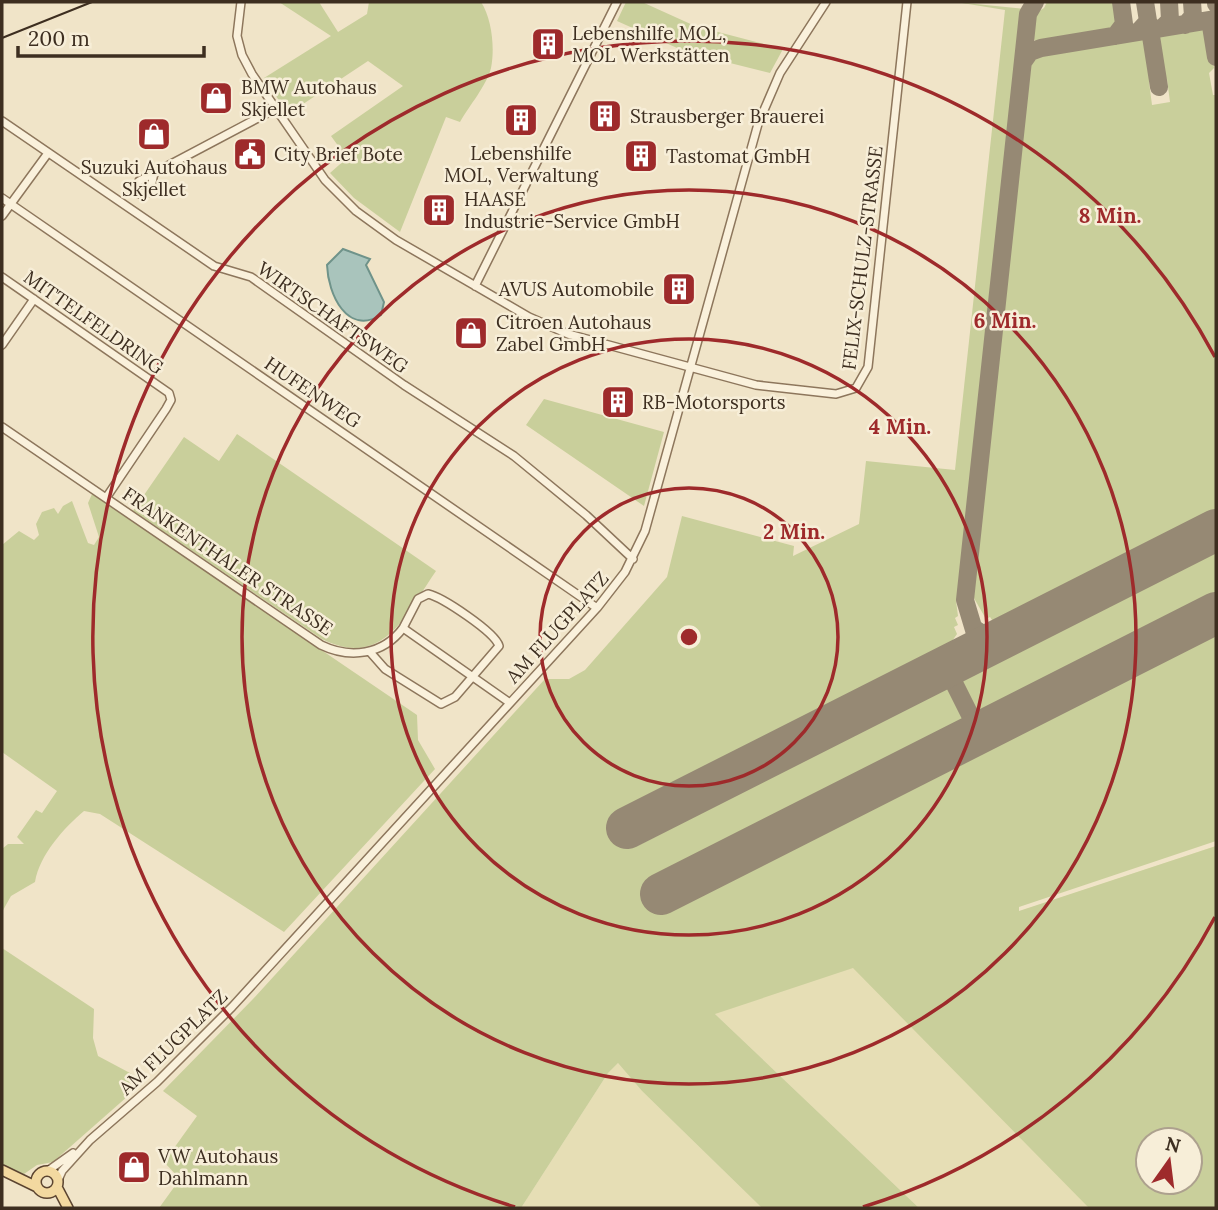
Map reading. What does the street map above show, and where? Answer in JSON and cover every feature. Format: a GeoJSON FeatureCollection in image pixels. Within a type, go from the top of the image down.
{"type":"FeatureCollection","features":[{"type":"Feature","properties":{"kind":"main road"},"geometry":{"type":"LineString","coordinates":[[2,1169],[23,1176],[38,1175],[49,1170],[58,1183],[68,1208]]}},
{"type":"Feature","properties":{"kind":"main road"},"geometry":{"type":"LineString","coordinates":[[2,1169],[46,1193],[62,1208]]}},
{"type":"Feature","properties":{"kind":"main road"},"geometry":{"type":"LineString","coordinates":[[37,1188],[38,1175]]}},
{"type":"Feature","properties":{"kind":"main road"},"geometry":{"type":"LineString","coordinates":[[46,1193],[58,1183]]}},
{"type":"Feature","properties":{"kind":"street"},"geometry":{"type":"LineString","coordinates":[[241,2],[237,27],[242,55],[317,170],[356,211],[396,240],[552,328],[690,368]]}},
{"type":"Feature","properties":{"kind":"street"},"geometry":{"type":"LineString","coordinates":[[475,286],[617,2]]}},
{"type":"Feature","properties":{"kind":"street","name":"AM FLUGPLATZ"},"geometry":{"type":"LineString","coordinates":[[49,1170],[90,1140],[157,1082],[223,1016],[597,608],[633,559],[648,522],[762,114],[780,73],[826,2]]}},
{"type":"Feature","properties":{"kind":"street","name":"FELIX-SCHULZ-STRASSE"},"geometry":{"type":"LineString","coordinates":[[690,368],[756,385],[832,394],[850,391],[863,381],[868,367],[907,2]]}},
{"type":"Feature","properties":{"kind":"street"},"geometry":{"type":"LineString","coordinates":[[154,173],[275,109]]}},
{"type":"Feature","properties":{"kind":"street","name":"WIRTSCHAFTSWEG"},"geometry":{"type":"LineString","coordinates":[[2,121],[214,266],[251,277],[412,390],[514,456],[586,514],[633,559]]}},
{"type":"Feature","properties":{"kind":"street"},"geometry":{"type":"LineString","coordinates":[[2,216],[48,153]]}},
{"type":"Feature","properties":{"kind":"street","name":"HUFENWEG"},"geometry":{"type":"LineString","coordinates":[[2,198],[597,608]]}},
{"type":"Feature","properties":{"kind":"street","name":"MITTELFELDRING"},"geometry":{"type":"LineString","coordinates":[[2,277],[171,397],[166,409],[106,498]]}},
{"type":"Feature","properties":{"kind":"street"},"geometry":{"type":"LineString","coordinates":[[2,345],[34,299]]}},
{"type":"Feature","properties":{"kind":"street"},"geometry":{"type":"LineString","coordinates":[[2,427],[106,498]]}},
{"type":"Feature","properties":{"kind":"street","name":"FRANKENTHALER STRASSE"},"geometry":{"type":"LineString","coordinates":[[106,498],[321,645],[343,653],[370,652]]}},
{"type":"Feature","properties":{"kind":"street"},"geometry":{"type":"LineString","coordinates":[[428,594],[438,597],[485,630],[494,637],[499,646],[455,697],[441,704],[385,669],[370,652],[389,643],[403,628],[418,599],[428,594]]}},
{"type":"Feature","properties":{"kind":"street"},"geometry":{"type":"LineString","coordinates":[[403,628],[510,703]]}},
{"type":"Feature","properties":{"kind":"street","name":"AM FLUGPLATZ"},"geometry":{"type":"LineString","coordinates":[[58,1183],[62,1171],[90,1140]]}},
{"type":"Feature","properties":{"kind":"shaded area"},"geometry":{"type":"Polygon","coordinates":[[[1216,846],[1216,1208],[919,1208],[714,1013],[1216,846]]]}},
{"type":"Feature","properties":{"kind":"shaded area"},"geometry":{"type":"Polygon","coordinates":[[[618,1063],[642,1091],[762,1208],[521,1208],[608,1073],[618,1063]]]}},
{"type":"Feature","properties":{"kind":"green space"},"geometry":{"type":"Polygon","coordinates":[[[279,2],[319,2],[338,32],[367,14],[369,2],[481,2],[485,9],[492,43],[489,75],[460,122],[446,117],[400,232],[354,198],[330,173],[347,158],[331,136],[403,86],[368,61],[288,114],[264,78],[331,36],[279,2]]]}},
{"type":"Feature","properties":{"kind":"green space"},"geometry":{"type":"Polygon","coordinates":[[[626,2],[642,2],[695,26],[783,49],[770,73],[686,52],[617,21],[626,2]]]}},
{"type":"Feature","properties":{"kind":"green space"},"geometry":{"type":"Polygon","coordinates":[[[956,2],[1025,9],[960,597],[956,601],[958,616],[955,618],[958,625],[954,627],[957,634],[948,647],[950,650],[665,794],[661,788],[618,810],[637,846],[674,827],[671,820],[1216,545],[1216,841],[1019,907],[1019,911],[1216,846],[1216,1208],[1089,1208],[853,968],[715,1014],[919,1208],[762,1208],[642,1091],[618,1063],[608,1073],[521,1208],[159,1208],[180,1179],[164,1162],[197,1116],[163,1091],[253,999],[545,679],[569,679],[585,670],[667,577],[682,516],[794,546],[793,556],[859,524],[866,461],[955,470],[1005,10],[956,2]]]}},
{"type":"Feature","properties":{"kind":"green space"},"geometry":{"type":"Polygon","coordinates":[[[1047,2],[1117,2],[1119,21],[1111,32],[1036,42],[1030,34],[1032,18],[1035,18],[1036,13],[1044,8],[1047,2]]]}},
{"type":"Feature","properties":{"kind":"green space"},"geometry":{"type":"Polygon","coordinates":[[[1204,27],[1208,31],[1214,68],[1209,73],[1213,95],[1216,95],[1216,515],[1000,625],[998,622],[994,623],[990,617],[986,619],[971,593],[1028,67],[1033,58],[1041,53],[1143,37],[1148,41],[1154,78],[1149,82],[1152,105],[1170,102],[1167,79],[1161,76],[1155,40],[1158,34],[1204,27]]]}},
{"type":"Feature","properties":{"kind":"green space"},"geometry":{"type":"Polygon","coordinates":[[[544,399],[664,432],[644,506],[526,425],[544,399]]]}},
{"type":"Feature","properties":{"kind":"green space"},"geometry":{"type":"Polygon","coordinates":[[[237,434],[436,571],[391,633],[362,648],[343,647],[322,639],[133,511],[184,437],[219,461],[237,434]]]}},
{"type":"Feature","properties":{"kind":"green space"},"geometry":{"type":"Polygon","coordinates":[[[92,494],[417,715],[418,740],[435,769],[284,932],[100,814],[84,811],[47,852],[35,882],[11,896],[2,912],[2,849],[8,844],[24,844],[17,837],[36,810],[42,813],[57,791],[2,752],[2,545],[19,531],[34,540],[39,535],[36,524],[42,512],[54,508],[58,514],[63,506],[72,501],[88,543],[94,545],[99,537],[88,503],[92,494]]]}},
{"type":"Feature","properties":{"kind":"green space"},"geometry":{"type":"Polygon","coordinates":[[[2,948],[94,1009],[93,1038],[98,1056],[145,1081],[53,1162],[37,1165],[24,1174],[2,1165],[2,948]]]}},
{"type":"Feature","properties":{"kind":"water"},"geometry":{"type":"Polygon","coordinates":[[[343,249],[370,259],[366,265],[384,302],[381,315],[369,320],[358,320],[349,316],[336,299],[327,265],[343,249]]]}},
{"type":"Feature","properties":{"kind":"taxiway"},"geometry":{"type":"LineString","coordinates":[[966,657],[977,640],[965,600],[1028,14],[1035,2]]}},
{"type":"Feature","properties":{"kind":"taxiway"},"geometry":{"type":"LineString","coordinates":[[1115,36],[1124,24],[1121,2]]}},
{"type":"Feature","properties":{"kind":"taxiway"},"geometry":{"type":"LineString","coordinates":[[1138,32],[1148,21],[1145,2]]}},
{"type":"Feature","properties":{"kind":"taxiway"},"geometry":{"type":"LineString","coordinates":[[1162,28],[1170,20],[1169,2]]}},
{"type":"Feature","properties":{"kind":"taxiway"},"geometry":{"type":"LineString","coordinates":[[1185,25],[1193,16],[1192,2]]}},
{"type":"Feature","properties":{"kind":"taxiway"},"geometry":{"type":"LineString","coordinates":[[1023,62],[1030,52],[1041,48],[1216,19]]}},
{"type":"Feature","properties":{"kind":"taxiway"},"geometry":{"type":"LineString","coordinates":[[1210,20],[1216,57]]}},
{"type":"Feature","properties":{"kind":"taxiway"},"geometry":{"type":"LineString","coordinates":[[1150,30],[1159,87]]}},
{"type":"Feature","properties":{"kind":"taxiway"},"geometry":{"type":"LineString","coordinates":[[975,629],[988,638],[1003,638]]}},
{"type":"Feature","properties":{"kind":"taxiway"},"geometry":{"type":"LineString","coordinates":[[946,667],[979,733]]}},
{"type":"Feature","properties":{"kind":"runway"},"geometry":{"type":"LineString","coordinates":[[627,828],[1216,530]]}},
{"type":"Feature","properties":{"kind":"runway"},"geometry":{"type":"LineString","coordinates":[[661,894],[1216,613]]}},
{"type":"Feature","properties":{"kind":"tram line"},"geometry":{"type":"LineString","coordinates":[[2,38],[92,2]]}},
{"type":"Feature","properties":{"kind":"place","name":"Lebenshilfe MOL, MOL Werkstätten"},"geometry":{"type":"Point","coordinates":[548,44]}},
{"type":"Feature","properties":{"kind":"place","name":"BMW Autohaus Skjellet"},"geometry":{"type":"Point","coordinates":[216,98]}},
{"type":"Feature","properties":{"kind":"place","name":"Strausberger Brauerei"},"geometry":{"type":"Point","coordinates":[605,116]}},
{"type":"Feature","properties":{"kind":"place","name":"Lebenshilfe MOL, Verwaltung"},"geometry":{"type":"Point","coordinates":[521,120]}},
{"type":"Feature","properties":{"kind":"place","name":"Suzuki Autohaus Skjellet"},"geometry":{"type":"Point","coordinates":[154,134]}},
{"type":"Feature","properties":{"kind":"place","name":"City Brief Bote"},"geometry":{"type":"Point","coordinates":[250,154]}},
{"type":"Feature","properties":{"kind":"place","name":"Tastomat GmbH"},"geometry":{"type":"Point","coordinates":[641,156]}},
{"type":"Feature","properties":{"kind":"place","name":"HAASE Industrie-Service GmbH"},"geometry":{"type":"Point","coordinates":[439,210]}},
{"type":"Feature","properties":{"kind":"place","name":"AVUS Automobile"},"geometry":{"type":"Point","coordinates":[679,289]}},
{"type":"Feature","properties":{"kind":"place","name":"Citroen Autohaus Zabel GmbH"},"geometry":{"type":"Point","coordinates":[471,333]}},
{"type":"Feature","properties":{"kind":"place","name":"RB-Motorsports"},"geometry":{"type":"Point","coordinates":[618,402]}},
{"type":"Feature","properties":{"kind":"place","name":"VW Autohaus Dahlmann"},"geometry":{"type":"Point","coordinates":[134,1167]}}]}
